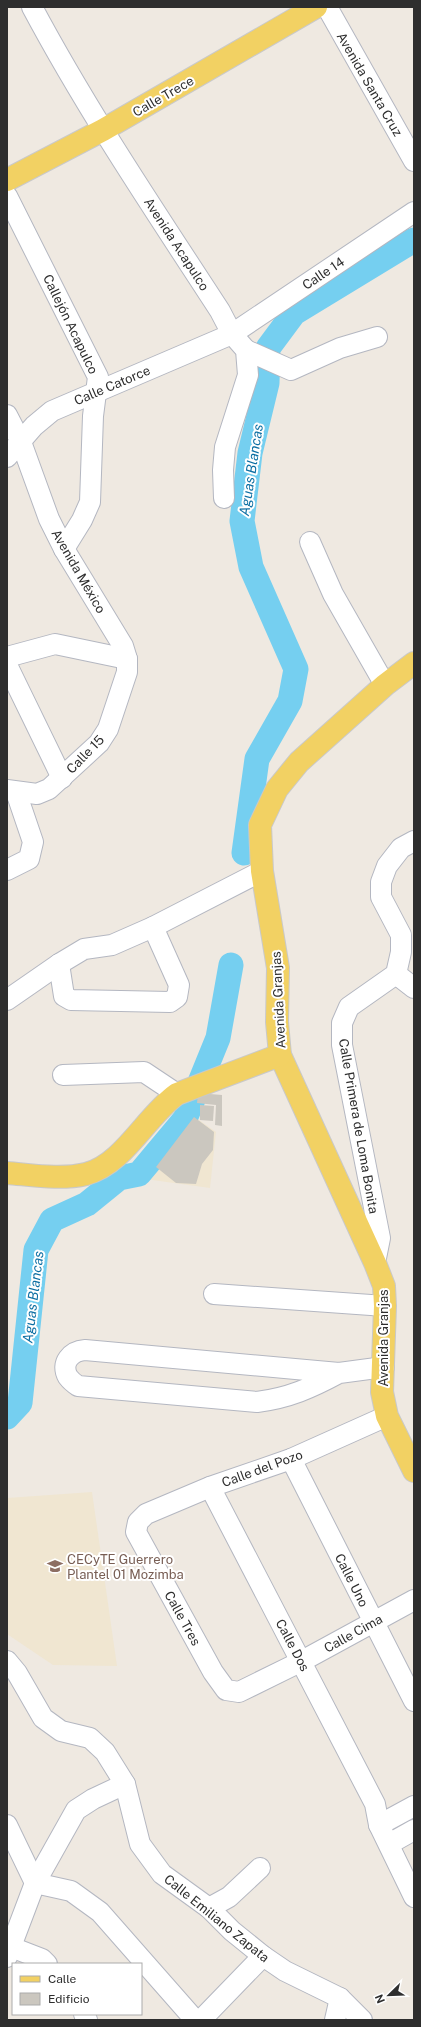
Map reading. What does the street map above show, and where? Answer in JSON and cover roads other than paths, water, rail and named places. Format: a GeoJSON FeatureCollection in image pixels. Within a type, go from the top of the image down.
{"type":"FeatureCollection","features":[{"type":"Feature","properties":{"kind":"main road","name":"Calle Trece"},"geometry":{"type":"LineString","coordinates":[[7,180],[103,130],[316,7]]}},
{"type":"Feature","properties":{"kind":"main road","name":"Avenida Granjas"},"geometry":{"type":"LineString","coordinates":[[414,663],[385,685],[299,762],[277,789],[260,825],[262,871],[278,968],[277,1022],[280,1055],[375,1263],[384,1286],[384,1366],[382,1392],[387,1416],[414,1471]]}},
{"type":"Feature","properties":{"kind":"main road"},"geometry":{"type":"LineString","coordinates":[[7,1173],[61,1177],[87,1174],[113,1160],[166,1102],[177,1094],[215,1081],[280,1055]]}},
{"type":"Feature","properties":{"kind":"street","name":"Avenida Acapulco"},"geometry":{"type":"LineString","coordinates":[[32,7],[57,55],[103,130],[220,310],[232,334],[246,350]]}},
{"type":"Feature","properties":{"kind":"street","name":"Avenida Santa Cruz"},"geometry":{"type":"LineString","coordinates":[[327,7],[414,161]]}},
{"type":"Feature","properties":{"kind":"street","name":"Callejón Acapulco"},"geometry":{"type":"LineString","coordinates":[[7,196],[98,378],[95,392],[90,502],[82,520],[64,549]]}},
{"type":"Feature","properties":{"kind":"street","name":"Calle 14"},"geometry":{"type":"LineString","coordinates":[[232,334],[414,212]]}},
{"type":"Feature","properties":{"kind":"street","name":"Calle Catorce"},"geometry":{"type":"LineString","coordinates":[[7,457],[34,426],[52,412],[95,392],[232,334]]}},
{"type":"Feature","properties":{"kind":"street"},"geometry":{"type":"LineString","coordinates":[[224,498],[223,470],[225,447],[248,375],[246,350],[291,370],[340,348],[377,338]]}},
{"type":"Feature","properties":{"kind":"street","name":"Avenida México"},"geometry":{"type":"LineString","coordinates":[[7,415],[21,442],[49,520],[64,549],[124,646],[127,659]]}},
{"type":"Feature","properties":{"kind":"street"},"geometry":{"type":"LineString","coordinates":[[310,542],[333,594],[385,685]]}},
{"type":"Feature","properties":{"kind":"street"},"geometry":{"type":"LineString","coordinates":[[7,658],[55,644],[127,659]]}},
{"type":"Feature","properties":{"kind":"street","name":"Calle 15"},"geometry":{"type":"LineString","coordinates":[[7,870],[29,859],[33,842],[12,791],[37,794],[49,789],[98,743],[108,729],[127,672],[127,659]]}},
{"type":"Feature","properties":{"kind":"street"},"geometry":{"type":"LineString","coordinates":[[7,665],[62,778]]}},
{"type":"Feature","properties":{"kind":"street"},"geometry":{"type":"LineString","coordinates":[[414,841],[401,848],[387,866],[381,882],[381,897],[401,935],[401,952],[396,974],[414,988]]}},
{"type":"Feature","properties":{"kind":"street"},"geometry":{"type":"LineString","coordinates":[[7,1000],[59,964],[84,949],[112,945],[153,927],[262,871]]}},
{"type":"Feature","properties":{"kind":"street"},"geometry":{"type":"LineString","coordinates":[[59,964],[64,996],[71,1000],[170,1002],[177,997],[179,985],[153,927]]}},
{"type":"Feature","properties":{"kind":"street","name":"Calle Primera de Loma Bonita"},"geometry":{"type":"LineString","coordinates":[[375,1263],[380,1238],[342,1045],[342,1023],[349,1007],[396,974]]}},
{"type":"Feature","properties":{"kind":"street"},"geometry":{"type":"LineString","coordinates":[[63,1075],[144,1072],[177,1094]]}},
{"type":"Feature","properties":{"kind":"street"},"geometry":{"type":"LineString","coordinates":[[214,1294],[385,1306]]}},
{"type":"Feature","properties":{"kind":"street"},"geometry":{"type":"LineString","coordinates":[[339,1373],[305,1391],[275,1400],[257,1402],[78,1386],[68,1377],[66,1364],[72,1353],[85,1350],[339,1373],[384,1366]]}},
{"type":"Feature","properties":{"kind":"street","name":"Calle del Pozo"},"geometry":{"type":"LineString","coordinates":[[138,1522],[146,1514],[210,1487],[291,1459],[387,1416]]}},
{"type":"Feature","properties":{"kind":"street","name":"Calle Uno"},"geometry":{"type":"LineString","coordinates":[[291,1459],[414,1700]]}},
{"type":"Feature","properties":{"kind":"street","name":"Calle Dos"},"geometry":{"type":"LineString","coordinates":[[210,1487],[385,1822],[402,1837]]}},
{"type":"Feature","properties":{"kind":"street","name":"Calle Tres"},"geometry":{"type":"LineString","coordinates":[[138,1522],[136,1532],[213,1672],[226,1690]]}},
{"type":"Feature","properties":{"kind":"street","name":"Calle Cima"},"geometry":{"type":"LineString","coordinates":[[226,1690],[239,1692],[302,1661],[414,1600]]}},
{"type":"Feature","properties":{"kind":"street","name":"Calle Emiliano Zapata"},"geometry":{"type":"LineString","coordinates":[[7,1661],[17,1673],[43,1718],[61,1731],[90,1738],[105,1752],[125,1784],[140,1844],[162,1874],[209,1908],[232,1931],[263,1956],[285,1971],[340,1998],[362,2020]]}},
{"type":"Feature","properties":{"kind":"street"},"geometry":{"type":"LineString","coordinates":[[46,1963],[42,1959],[9,1952],[35,1883],[76,1810],[93,1799],[125,1784]]}},
{"type":"Feature","properties":{"kind":"street"},"geometry":{"type":"LineString","coordinates":[[385,1822],[414,1806]]}},
{"type":"Feature","properties":{"kind":"street"},"geometry":{"type":"LineString","coordinates":[[7,1825],[35,1883]]}},
{"type":"Feature","properties":{"kind":"street"},"geometry":{"type":"LineString","coordinates":[[402,1837],[414,1865]]}},
{"type":"Feature","properties":{"kind":"street"},"geometry":{"type":"LineString","coordinates":[[402,1837],[414,1897]]}},
{"type":"Feature","properties":{"kind":"street"},"geometry":{"type":"LineString","coordinates":[[209,1908],[229,1897],[260,1868]]}},
{"type":"Feature","properties":{"kind":"street"},"geometry":{"type":"LineString","coordinates":[[35,1883],[71,1891],[100,1912],[195,2020]]}},
{"type":"Feature","properties":{"kind":"street"},"geometry":{"type":"LineString","coordinates":[[201,2020],[263,1956]]}},
{"type":"Feature","properties":{"kind":"street"},"geometry":{"type":"LineString","coordinates":[[335,2020],[340,1998]]}},
{"type":"Feature","properties":{"kind":"waterway","name":"Aguas Blancas"},"geometry":{"type":"LineString","coordinates":[[244,853],[257,759],[290,701],[296,669],[251,567],[242,521],[250,453],[267,383],[268,348],[294,313],[414,240]]}},
{"type":"Feature","properties":{"kind":"waterway","name":"Aguas Blancas"},"geometry":{"type":"LineString","coordinates":[[7,1417],[20,1403],[36,1250],[52,1220],[87,1204],[119,1178],[139,1174],[185,1119],[218,1038],[231,965]]}},
{"type":"Feature","properties":{"kind":"place","name":"CECyTE Guerrero Plantel 01 Mozimba"},"geometry":{"type":"Point","coordinates":[55,1566]}}]}
